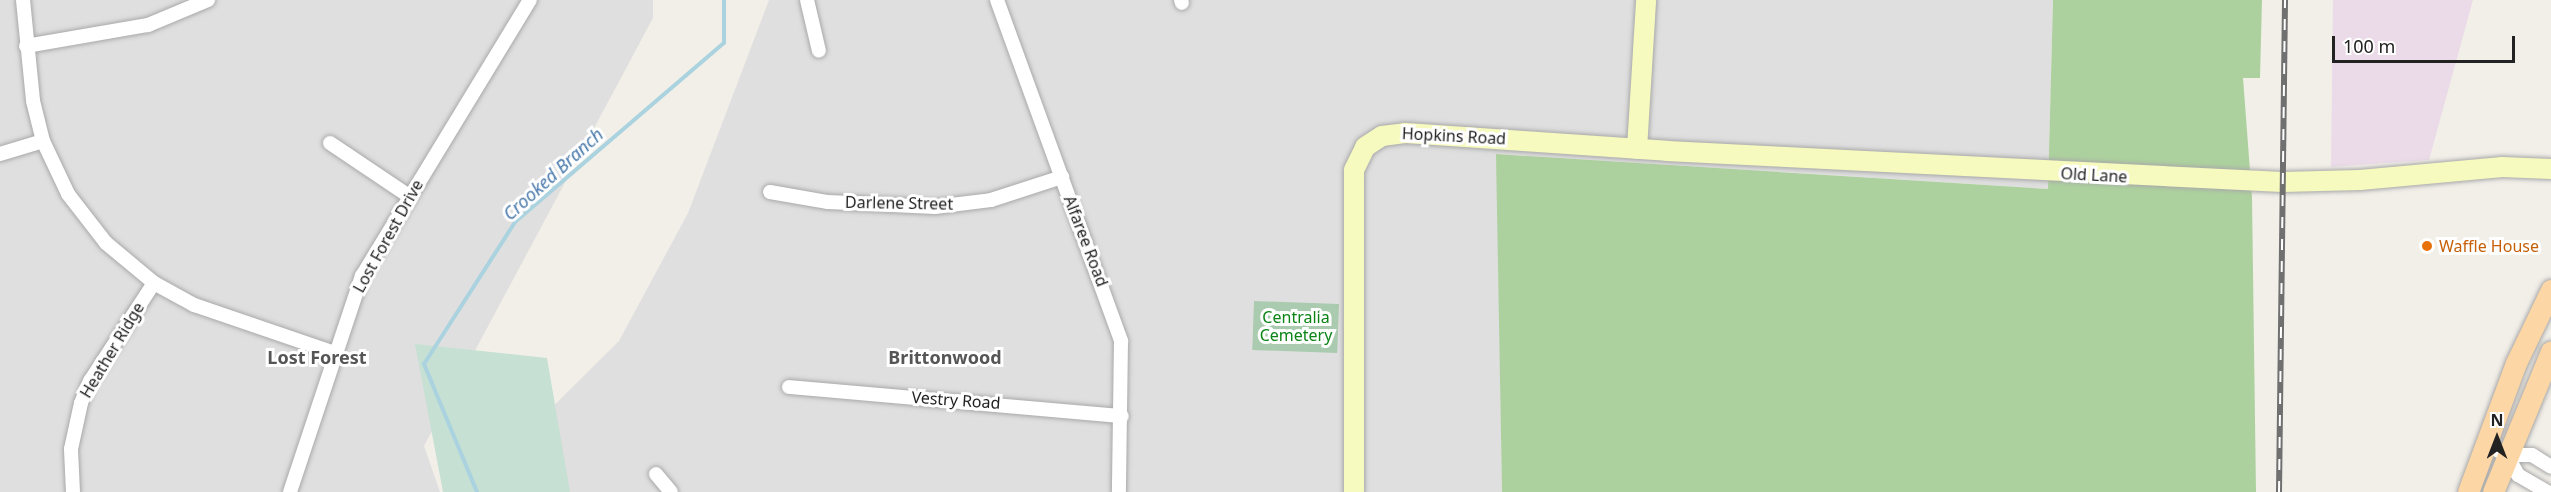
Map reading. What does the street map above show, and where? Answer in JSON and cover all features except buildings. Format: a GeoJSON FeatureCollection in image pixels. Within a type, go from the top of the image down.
{"type":"FeatureCollection","features":[{"type":"Feature","properties":{"kind":"main road"},"geometry":{"type":"LineString","coordinates":[[1637,149],[1646,0]]}},
{"type":"Feature","properties":{"kind":"main road","name":"Hopkins Road"},"geometry":{"type":"LineString","coordinates":[[1354,492],[1351,206],[1354,170],[1365,147],[1382,136],[1405,133],[1637,149]]}},
{"type":"Feature","properties":{"kind":"main road","name":"Old Lane"},"geometry":{"type":"LineString","coordinates":[[1637,149],[2282,182],[2361,180],[2502,167],[2551,169]]}},
{"type":"Feature","properties":{"kind":"main road"},"geometry":{"type":"LineString","coordinates":[[2468,492],[2484,443],[2551,290]]}},
{"type":"Feature","properties":{"kind":"main road"},"geometry":{"type":"LineString","coordinates":[[2493,492],[2506,455],[2551,351]]}},
{"type":"Feature","properties":{"kind":"street"},"geometry":{"type":"LineString","coordinates":[[23,0],[33,101],[43,141],[55,170],[84,217],[106,243],[153,283],[215,314],[335,353]]}},
{"type":"Feature","properties":{"kind":"street"},"geometry":{"type":"LineString","coordinates":[[26,46],[148,25],[208,0]]}},
{"type":"Feature","properties":{"kind":"street","name":"Lost Forest Drive"},"geometry":{"type":"LineString","coordinates":[[290,492],[362,276],[409,196],[516,27],[530,0]]}},
{"type":"Feature","properties":{"kind":"street"},"geometry":{"type":"LineString","coordinates":[[807,0],[819,51]]}},
{"type":"Feature","properties":{"kind":"street","name":"Alfaree Road"},"geometry":{"type":"LineString","coordinates":[[998,0],[1116,321],[1124,362],[1119,492]]}},
{"type":"Feature","properties":{"kind":"street"},"geometry":{"type":"LineString","coordinates":[[0,154],[43,141]]}},
{"type":"Feature","properties":{"kind":"street"},"geometry":{"type":"LineString","coordinates":[[330,143],[409,196]]}},
{"type":"Feature","properties":{"kind":"street","name":"Darlene Street"},"geometry":{"type":"LineString","coordinates":[[770,192],[828,202],[935,207],[990,201],[1062,177]]}},
{"type":"Feature","properties":{"kind":"street","name":"Heather Ridge"},"geometry":{"type":"LineString","coordinates":[[73,492],[71,449],[81,403],[90,381],[153,283]]}},
{"type":"Feature","properties":{"kind":"street","name":"Vestry Road"},"geometry":{"type":"LineString","coordinates":[[789,387],[1122,416]]}},
{"type":"Feature","properties":{"kind":"street"},"geometry":{"type":"LineString","coordinates":[[2484,443],[2506,455],[2532,455],[2551,467]]}},
{"type":"Feature","properties":{"kind":"street"},"geometry":{"type":"LineString","coordinates":[[2506,455],[2518,475],[2547,492]]}},
{"type":"Feature","properties":{"kind":"street"},"geometry":{"type":"LineString","coordinates":[[656,474],[671,492]]}},
{"type":"Feature","properties":{"kind":"shaded area"},"geometry":{"type":"Polygon","coordinates":[[[0,0],[653,0],[653,18],[424,446],[440,492],[0,492],[0,0]]]}},
{"type":"Feature","properties":{"kind":"shaded area"},"geometry":{"type":"Polygon","coordinates":[[[769,0],[2053,0],[2048,189],[1497,154],[1502,492],[517,492],[504,455],[619,341],[688,213],[769,0]]]}},
{"type":"Feature","properties":{"kind":"shaded area"},"geometry":{"type":"Polygon","coordinates":[[[2333,0],[2473,0],[2429,160],[2331,167],[2333,0]]]}},
{"type":"Feature","properties":{"kind":"green space"},"geometry":{"type":"Polygon","coordinates":[[[2053,0],[2262,0],[2260,78],[2243,78],[2252,197],[2256,492],[1502,492],[1496,154],[2048,189],[2053,0]]]}},
{"type":"Feature","properties":{"kind":"green space","name":"Centralia Cemetery"},"geometry":{"type":"Polygon","coordinates":[[[1254,301],[1339,304],[1337,353],[1252,350],[1254,301]]]}},
{"type":"Feature","properties":{"kind":"green space"},"geometry":{"type":"Polygon","coordinates":[[[415,344],[547,358],[570,492],[443,492],[415,344]]]}},
{"type":"Feature","properties":{"kind":"waterway","name":"Crooked Branch"},"geometry":{"type":"LineString","coordinates":[[477,492],[424,364],[515,222],[724,43],[724,0]]}},
{"type":"Feature","properties":{"kind":"railway"},"geometry":{"type":"LineString","coordinates":[[2279,492],[2285,0]]}},
{"type":"Feature","properties":{"kind":"place","name":"Waffle House"},"geometry":{"type":"Point","coordinates":[2427,246]}},
{"type":"Feature","properties":{"kind":"district","name":"Lost Forest"},"geometry":{"type":"Point","coordinates":[317,357]}},
{"type":"Feature","properties":{"kind":"district","name":"Brittonwood"},"geometry":{"type":"Point","coordinates":[945,357]}}]}
